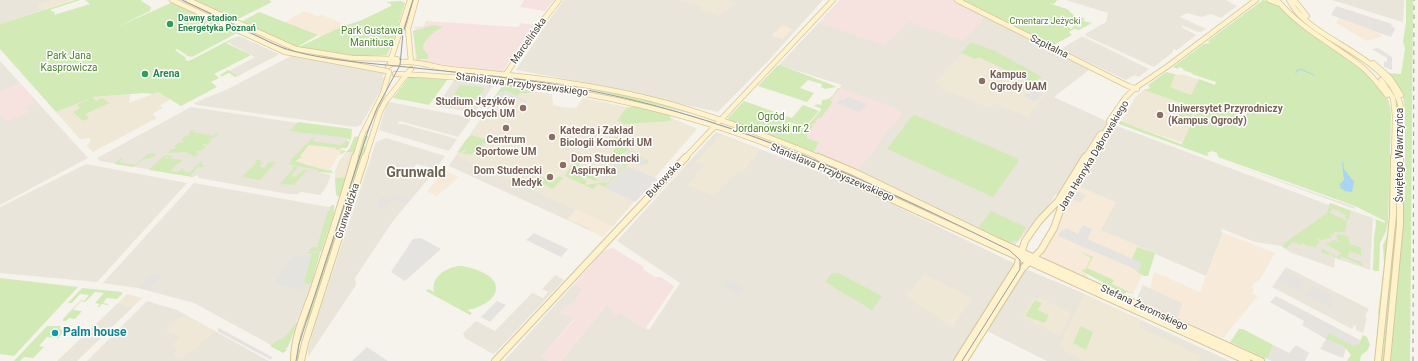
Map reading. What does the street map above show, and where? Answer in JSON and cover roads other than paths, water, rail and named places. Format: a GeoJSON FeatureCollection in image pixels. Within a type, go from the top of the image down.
{"type":"FeatureCollection","features":[{"type":"Feature","properties":{"kind":"main road","name":"Stanisława Przybyszewskiego"},"geometry":{"type":"LineString","coordinates":[[172,0],[285,52],[406,74],[446,76],[568,90],[664,111],[714,126],[780,150],[849,178],[1025,257]]}},
{"type":"Feature","properties":{"kind":"main road","name":"Grunwaldzka"},"geometry":{"type":"LineString","coordinates":[[294,361],[297,333],[307,308],[346,190],[362,135],[383,93],[390,71],[391,59],[410,0]]}},
{"type":"Feature","properties":{"kind":"main road"},"geometry":{"type":"LineString","coordinates":[[410,65],[396,61],[390,71],[404,72],[410,65],[408,31],[416,0]]}},
{"type":"Feature","properties":{"kind":"main road","name":"Marcelińska"},"geometry":{"type":"LineString","coordinates":[[501,82],[537,28],[559,0]]}},
{"type":"Feature","properties":{"kind":"main road","name":"Bukowska"},"geometry":{"type":"LineString","coordinates":[[495,361],[833,0]]}},
{"type":"Feature","properties":{"kind":"main road","name":"Szpitalna"},"geometry":{"type":"LineString","coordinates":[[957,0],[1136,88]]}},
{"type":"Feature","properties":{"kind":"main road","name":"Jana Henryka Dąbrowskiego"},"geometry":{"type":"LineString","coordinates":[[1023,244],[1039,220],[1056,203],[1100,134],[1104,132],[1110,124],[1109,121],[1125,98],[1136,88],[1156,75],[1256,0]]}},
{"type":"Feature","properties":{"kind":"main road"},"geometry":{"type":"LineString","coordinates":[[1269,0],[1280,5]]}},
{"type":"Feature","properties":{"kind":"main road"},"geometry":{"type":"LineString","coordinates":[[1277,0],[1280,5],[1299,23],[1369,73],[1387,95],[1395,116]]}},
{"type":"Feature","properties":{"kind":"main road","name":"Świętego Wawrzyńca"},"geometry":{"type":"LineString","coordinates":[[1284,0],[1304,22],[1358,60],[1378,77],[1391,95],[1394,105],[1393,216],[1378,361]]}},
{"type":"Feature","properties":{"kind":"main road","name":"Świętego Wawrzyńca"},"geometry":{"type":"LineString","coordinates":[[1289,0],[1308,22],[1365,62],[1383,77],[1395,93],[1401,111],[1400,224],[1387,361]]}},
{"type":"Feature","properties":{"kind":"main road"},"geometry":{"type":"LineString","coordinates":[[1294,0],[1302,12],[1314,23],[1366,58],[1387,75],[1402,98],[1401,111]]}},
{"type":"Feature","properties":{"kind":"main road","name":"Stanisława Przybyszewskiego"},"geometry":{"type":"LineString","coordinates":[[189,1],[281,44],[301,50],[352,58],[391,59],[410,65],[505,74],[561,82],[618,92],[669,104],[720,120],[778,141],[854,172],[1011,247],[1025,257]]}},
{"type":"Feature","properties":{"kind":"main road"},"geometry":{"type":"LineString","coordinates":[[183,5],[189,1]]}},
{"type":"Feature","properties":{"kind":"main road"},"geometry":{"type":"LineString","coordinates":[[214,20],[222,16]]}},
{"type":"Feature","properties":{"kind":"main road"},"geometry":{"type":"LineString","coordinates":[[241,33],[247,32],[249,29]]}},
{"type":"Feature","properties":{"kind":"main road","name":"Grunwaldzka"},"geometry":{"type":"LineString","coordinates":[[301,361],[303,349],[380,112],[385,102],[406,74],[410,65]]}},
{"type":"Feature","properties":{"kind":"main road","name":"Jana Henryka Dąbrowskiego"},"geometry":{"type":"LineString","coordinates":[[957,361],[1016,268],[1025,257],[1041,250],[1050,236],[1062,205],[1136,88]]}},
{"type":"Feature","properties":{"kind":"main road"},"geometry":{"type":"LineString","coordinates":[[1011,247],[1020,247],[1023,244],[1025,257]]}},
{"type":"Feature","properties":{"kind":"main road","name":"Jana Henryka Dąbrowskiego"},"geometry":{"type":"LineString","coordinates":[[964,361],[1022,269],[1025,257]]}},
{"type":"Feature","properties":{"kind":"main road","name":"Stefana Żeromskiego"},"geometry":{"type":"LineString","coordinates":[[1025,257],[1247,361]]}},
{"type":"Feature","properties":{"kind":"main road","name":"Stefana Żeromskiego"},"geometry":{"type":"LineString","coordinates":[[1025,257],[1088,281],[1125,300],[1261,361]]}},
{"type":"Feature","properties":{"kind":"main road"},"geometry":{"type":"LineString","coordinates":[[294,351],[299,352],[303,349]]}},
{"type":"Feature","properties":{"kind":"water"},"geometry":{"type":"Polygon","coordinates":[[[1343,161],[1344,169],[1354,182],[1352,192],[1345,191],[1339,187],[1342,186],[1339,185],[1344,180],[1343,161]]]}},
{"type":"Feature","properties":{"kind":"waterway"},"geometry":{"type":"LineString","coordinates":[[1296,73],[1296,71],[1301,69],[1309,73]]}},
{"type":"Feature","properties":{"kind":"waterway"},"geometry":{"type":"LineString","coordinates":[[1310,73],[1314,75]]}},
{"type":"Feature","properties":{"kind":"tram line"},"geometry":{"type":"LineString","coordinates":[[182,0],[287,49],[321,57],[399,66]]}},
{"type":"Feature","properties":{"kind":"tram line"},"geometry":{"type":"LineString","coordinates":[[399,66],[403,33],[413,0]]}},
{"type":"Feature","properties":{"kind":"tram line"},"geometry":{"type":"LineString","coordinates":[[296,361],[299,344],[368,131],[377,108],[399,66]]}},
{"type":"Feature","properties":{"kind":"tram line"},"geometry":{"type":"LineString","coordinates":[[399,66],[526,80],[573,87],[651,105],[705,120],[757,138],[859,179],[959,225],[1009,250],[1020,260],[1020,269],[962,361]]}},
{"type":"Feature","properties":{"kind":"railway"},"geometry":{"type":"LineString","coordinates":[[1413,361],[1414,0]]}},
{"type":"Feature","properties":{"kind":"place","name":"Dawny stadion Energetyka Poznań"},"geometry":{"type":"Point","coordinates":[170,24]}},
{"type":"Feature","properties":{"kind":"place","name":"Arena"},"geometry":{"type":"Point","coordinates":[145,74]}},
{"type":"Feature","properties":{"kind":"place","name":"Kampus Ogrody UAM"},"geometry":{"type":"Point","coordinates":[982,81]}},
{"type":"Feature","properties":{"kind":"place","name":"Studium Języków Obcych UM"},"geometry":{"type":"Point","coordinates":[523,108]}},
{"type":"Feature","properties":{"kind":"place","name":"Uniwersytet Przyrodniczy (Kampus Ogrody)"},"geometry":{"type":"Point","coordinates":[1160,115]}},
{"type":"Feature","properties":{"kind":"place","name":"Centrum Sportowe UM"},"geometry":{"type":"Point","coordinates":[506,128]}},
{"type":"Feature","properties":{"kind":"place","name":"Katedra i Zakład Biologii Komórki UM"},"geometry":{"type":"Point","coordinates":[552,137]}},
{"type":"Feature","properties":{"kind":"place","name":"Dom Studencki Aspirynka"},"geometry":{"type":"Point","coordinates":[563,165]}},
{"type":"Feature","properties":{"kind":"place","name":"Dom Studencki Medyk"},"geometry":{"type":"Point","coordinates":[550,177]}},
{"type":"Feature","properties":{"kind":"place","name":"Palm house"},"geometry":{"type":"Point","coordinates":[55,333]}},
{"type":"Feature","properties":{"kind":"district","name":"Grunwald"},"geometry":{"type":"Point","coordinates":[416,173]}},
{"type":"Feature","properties":{"kind":"park label","name":"Cmentarz Jeżycki"},"geometry":{"type":"Point","coordinates":[1045,22]}},
{"type":"Feature","properties":{"kind":"park label","name":"Park Gustawa Manitiusa"},"geometry":{"type":"Point","coordinates":[372,36]}},
{"type":"Feature","properties":{"kind":"park label","name":"Park Jana Kasprowicza"},"geometry":{"type":"Point","coordinates":[69,62]}},
{"type":"Feature","properties":{"kind":"park label","name":"Ogród Jordanowski nr 2"},"geometry":{"type":"Point","coordinates":[771,122]}}]}
